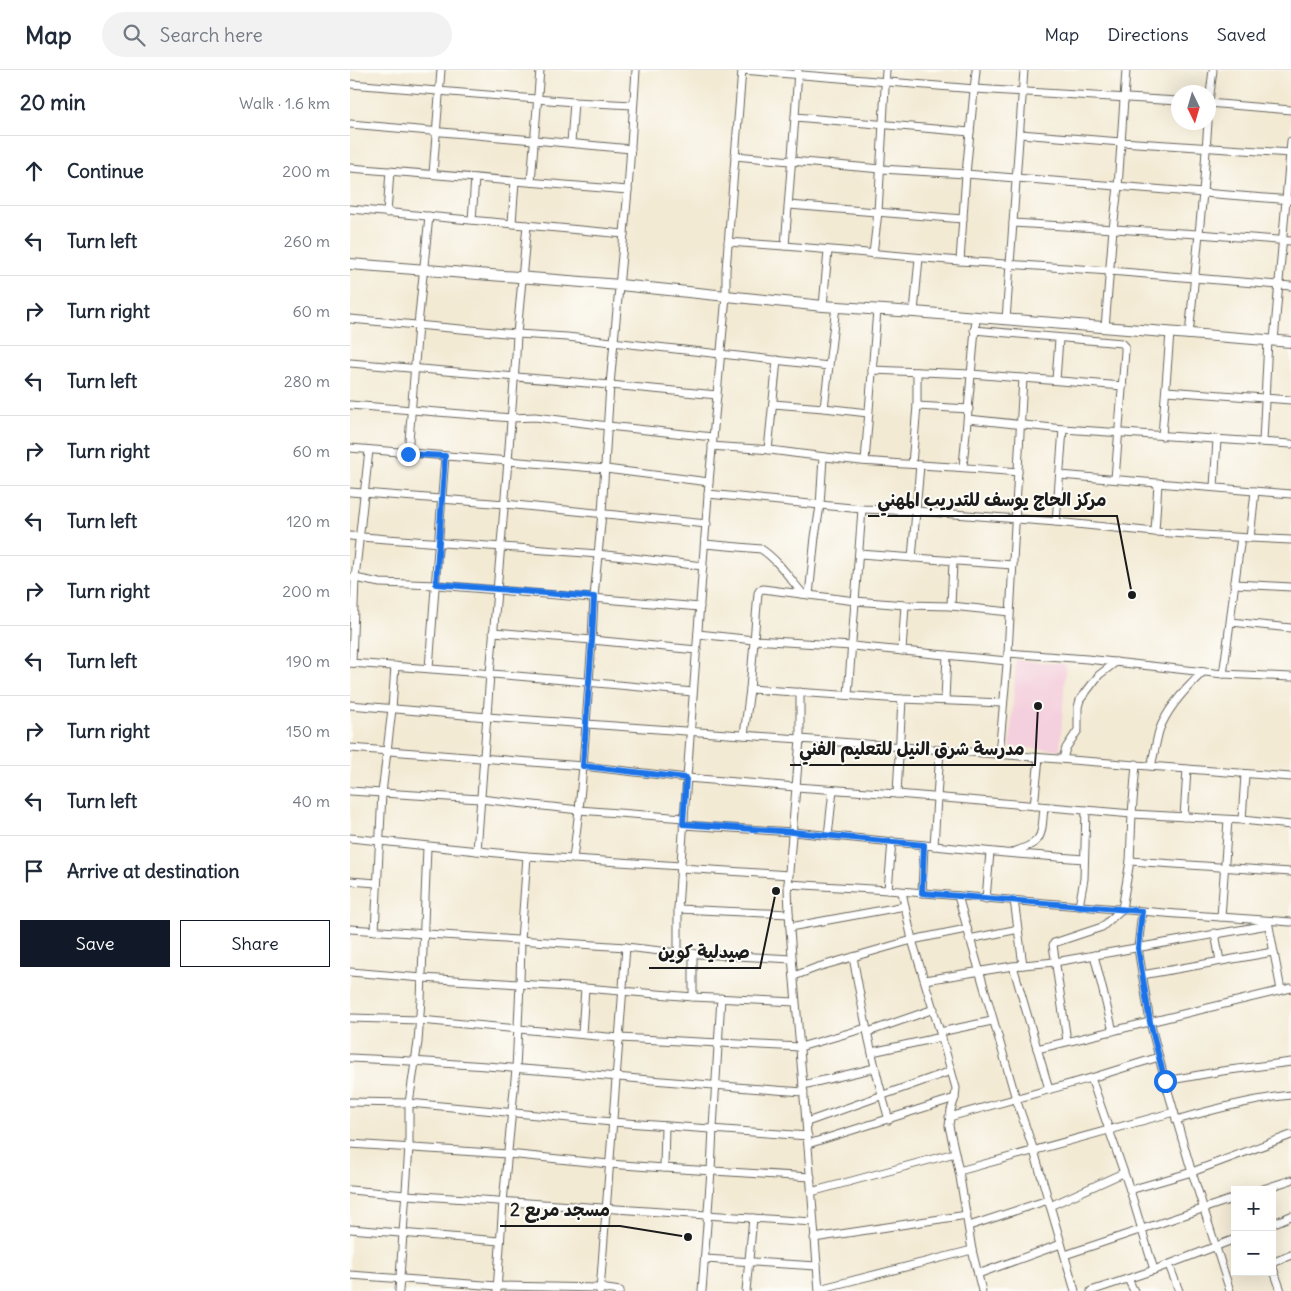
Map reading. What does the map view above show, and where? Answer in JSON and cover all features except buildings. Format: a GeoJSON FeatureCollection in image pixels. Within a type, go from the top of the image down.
{"type":"FeatureCollection","features":[{"type":"Feature","properties":{"kind":"street"},"geometry":{"type":"LineString","coordinates":[[433,174],[441,70]]}},
{"type":"Feature","properties":{"kind":"street"},"geometry":{"type":"LineString","coordinates":[[531,182],[540,70]]}},
{"type":"Feature","properties":{"kind":"street"},"geometry":{"type":"LineString","coordinates":[[573,858],[583,766],[594,597],[606,469],[610,385],[628,190],[636,70]]}},
{"type":"Feature","properties":{"kind":"street"},"geometry":{"type":"LineString","coordinates":[[678,953],[678,909],[686,778],[708,494],[726,296],[728,242],[742,70],[797,72],[885,82],[975,89],[1171,101]]}},
{"type":"Feature","properties":{"kind":"street"},"geometry":{"type":"LineString","coordinates":[[873,254],[878,212],[886,70]]}},
{"type":"Feature","properties":{"kind":"street"},"geometry":{"type":"LineString","coordinates":[[960,261],[976,70]]}},
{"type":"Feature","properties":{"kind":"street"},"geometry":{"type":"LineString","coordinates":[[1006,320],[1024,70]]}},
{"type":"Feature","properties":{"kind":"street"},"geometry":{"type":"LineString","coordinates":[[1106,328],[1126,70]]}},
{"type":"Feature","properties":{"kind":"street"},"geometry":{"type":"LineString","coordinates":[[1211,85],[1213,70]]}},
{"type":"Feature","properties":{"kind":"street"},"geometry":{"type":"LineString","coordinates":[[785,246],[796,117],[797,72]]}},
{"type":"Feature","properties":{"kind":"street"},"geometry":{"type":"LineString","coordinates":[[350,84],[633,105]]}},
{"type":"Feature","properties":{"kind":"street"},"geometry":{"type":"LineString","coordinates":[[571,143],[574,102]]}},
{"type":"Feature","properties":{"kind":"street"},"geometry":{"type":"LineString","coordinates":[[1216,104],[1291,110]]}},
{"type":"Feature","properties":{"kind":"street"},"geometry":{"type":"LineString","coordinates":[[796,117],[970,132]]}},
{"type":"Feature","properties":{"kind":"street"},"geometry":{"type":"LineString","coordinates":[[350,124],[631,149]]}},
{"type":"Feature","properties":{"kind":"street"},"geometry":{"type":"LineString","coordinates":[[1189,335],[1207,130]]}},
{"type":"Feature","properties":{"kind":"street"},"geometry":{"type":"LineString","coordinates":[[1020,134],[1291,153]]}},
{"type":"Feature","properties":{"kind":"street"},"geometry":{"type":"LineString","coordinates":[[1263,442],[1264,398],[1282,240],[1289,200],[1291,141]]}},
{"type":"Feature","properties":{"kind":"street"},"geometry":{"type":"LineString","coordinates":[[735,156],[1289,200]]}},
{"type":"Feature","properties":{"kind":"street"},"geometry":{"type":"LineString","coordinates":[[350,168],[628,190]]}},
{"type":"Feature","properties":{"kind":"street"},"geometry":{"type":"LineString","coordinates":[[387,213],[390,171]]}},
{"type":"Feature","properties":{"kind":"street"},"geometry":{"type":"LineString","coordinates":[[472,220],[475,178]]}},
{"type":"Feature","properties":{"kind":"street"},"geometry":{"type":"LineString","coordinates":[[512,223],[515,180]]}},
{"type":"Feature","properties":{"kind":"street"},"geometry":{"type":"LineString","coordinates":[[789,205],[963,219]]}},
{"type":"Feature","properties":{"kind":"street"},"geometry":{"type":"LineString","coordinates":[[350,209],[624,234]]}},
{"type":"Feature","properties":{"kind":"street"},"geometry":{"type":"LineString","coordinates":[[408,454],[429,216]]}},
{"type":"Feature","properties":{"kind":"street"},"geometry":{"type":"LineString","coordinates":[[1013,223],[1291,241]]}},
{"type":"Feature","properties":{"kind":"street"},"geometry":{"type":"LineString","coordinates":[[477,851],[527,225]]}},
{"type":"Feature","properties":{"kind":"street"},"geometry":{"type":"LineString","coordinates":[[728,242],[1291,286]]}},
{"type":"Feature","properties":{"kind":"street"},"geometry":{"type":"LineString","coordinates":[[823,306],[828,251]]}},
{"type":"Feature","properties":{"kind":"street"},"geometry":{"type":"LineString","coordinates":[[914,312],[919,258]]}},
{"type":"Feature","properties":{"kind":"street"},"geometry":{"type":"LineString","coordinates":[[350,264],[620,285],[823,306],[1291,342]]}},
{"type":"Feature","properties":{"kind":"street"},"geometry":{"type":"LineString","coordinates":[[824,408],[836,306]]}},
{"type":"Feature","properties":{"kind":"street"},"geometry":{"type":"LineString","coordinates":[[865,461],[877,310]]}},
{"type":"Feature","properties":{"kind":"street"},"geometry":{"type":"LineString","coordinates":[[963,467],[976,318]]}},
{"type":"Feature","properties":{"kind":"street"},"geometry":{"type":"LineString","coordinates":[[350,319],[567,337],[828,366]]}},
{"type":"Feature","properties":{"kind":"street"},"geometry":{"type":"LineString","coordinates":[[974,330],[1059,339],[1122,343],[1125,350],[1115,479]]}},
{"type":"Feature","properties":{"kind":"street"},"geometry":{"type":"LineString","coordinates":[[1162,436],[1170,333]]}},
{"type":"Feature","properties":{"kind":"street"},"geometry":{"type":"LineString","coordinates":[[1056,380],[1059,339]]}},
{"type":"Feature","properties":{"kind":"street"},"geometry":{"type":"LineString","coordinates":[[768,450],[778,360]]}},
{"type":"Feature","properties":{"kind":"street"},"geometry":{"type":"LineString","coordinates":[[350,363],[515,376],[717,396]]}},
{"type":"Feature","properties":{"kind":"street"},"geometry":{"type":"LineString","coordinates":[[872,370],[971,374],[1123,386]]}},
{"type":"Feature","properties":{"kind":"street"},"geometry":{"type":"LineString","coordinates":[[912,558],[916,512],[917,372]]}},
{"type":"Feature","properties":{"kind":"street"},"geometry":{"type":"LineString","coordinates":[[999,755],[1010,612],[1023,378]]}},
{"type":"Feature","properties":{"kind":"street"},"geometry":{"type":"LineString","coordinates":[[1166,391],[1291,400]]}},
{"type":"Feature","properties":{"kind":"street"},"geometry":{"type":"LineString","coordinates":[[774,404],[868,413]]}},
{"type":"Feature","properties":{"kind":"street"},"geometry":{"type":"LineString","coordinates":[[350,405],[512,418],[535,417],[713,437]]}},
{"type":"Feature","properties":{"kind":"street"},"geometry":{"type":"LineString","coordinates":[[916,406],[969,409]]}},
{"type":"Feature","properties":{"kind":"street"},"geometry":{"type":"LineString","coordinates":[[968,419],[1063,429],[1291,444]]}},
{"type":"Feature","properties":{"kind":"street"},"geometry":{"type":"LineString","coordinates":[[1056,522],[1063,429]]}},
{"type":"Feature","properties":{"kind":"street"},"geometry":{"type":"LineString","coordinates":[[1214,487],[1217,440]]}},
{"type":"Feature","properties":{"kind":"street"},"geometry":{"type":"LineString","coordinates":[[712,446],[865,461],[1018,472]]}},
{"type":"Feature","properties":{"kind":"street"},"geometry":{"type":"LineString","coordinates":[[350,448],[606,469],[709,482]]}},
{"type":"Feature","properties":{"kind":"street"},"geometry":{"type":"LineString","coordinates":[[368,450],[353,578],[351,663],[429,668],[693,692]]}},
{"type":"Feature","properties":{"kind":"street"},"geometry":{"type":"LineString","coordinates":[[429,668],[445,456]]}},
{"type":"Feature","properties":{"kind":"street"},"geometry":{"type":"LineString","coordinates":[[806,595],[820,506],[823,457]]}},
{"type":"Feature","properties":{"kind":"street"},"geometry":{"type":"LineString","coordinates":[[1060,475],[1291,494]]}},
{"type":"Feature","properties":{"kind":"street"},"geometry":{"type":"LineString","coordinates":[[1155,532],[1158,483]]}},
{"type":"Feature","properties":{"kind":"street"},"geometry":{"type":"LineString","coordinates":[[1250,538],[1255,491]]}},
{"type":"Feature","properties":{"kind":"street"},"geometry":{"type":"LineString","coordinates":[[350,492],[504,504],[706,524]]}},
{"type":"Feature","properties":{"kind":"street"},"geometry":{"type":"LineString","coordinates":[[708,494],[820,506],[1056,522],[1155,532],[1291,540]]}},
{"type":"Feature","properties":{"kind":"street"},"geometry":{"type":"LineString","coordinates":[[848,695],[862,509]]}},
{"type":"Feature","properties":{"kind":"street"},"geometry":{"type":"LineString","coordinates":[[350,536],[598,554],[703,566]]}},
{"type":"Feature","properties":{"kind":"street"},"geometry":{"type":"LineString","coordinates":[[1222,674],[1231,622],[1234,584],[1241,538]]}},
{"type":"Feature","properties":{"kind":"street"},"geometry":{"type":"LineString","coordinates":[[705,544],[761,550],[774,560],[806,595]]}},
{"type":"Feature","properties":{"kind":"street"},"geometry":{"type":"LineString","coordinates":[[859,554],[1012,565]]}},
{"type":"Feature","properties":{"kind":"street"},"geometry":{"type":"LineString","coordinates":[[951,606],[953,562]]}},
{"type":"Feature","properties":{"kind":"street"},"geometry":{"type":"LineString","coordinates":[[353,578],[380,583],[436,584],[700,607]]}},
{"type":"Feature","properties":{"kind":"street"},"geometry":{"type":"LineString","coordinates":[[1234,584],[1291,587]]}},
{"type":"Feature","properties":{"kind":"street"},"geometry":{"type":"LineString","coordinates":[[744,735],[758,593],[760,590],[855,601],[951,606],[1010,612]]}},
{"type":"Feature","properties":{"kind":"street"},"geometry":{"type":"LineString","coordinates":[[902,652],[905,605]]}},
{"type":"Feature","properties":{"kind":"street"},"geometry":{"type":"LineString","coordinates":[[1231,622],[1291,628]]}},
{"type":"Feature","properties":{"kind":"street"},"geometry":{"type":"LineString","coordinates":[[493,632],[697,650]]}},
{"type":"Feature","properties":{"kind":"street"},"geometry":{"type":"LineString","coordinates":[[698,634],[946,655],[1116,662],[1222,674],[1291,678]]}},
{"type":"Feature","properties":{"kind":"street"},"geometry":{"type":"LineString","coordinates":[[945,700],[946,655]]}},
{"type":"Feature","properties":{"kind":"street"},"geometry":{"type":"LineString","coordinates":[[1063,759],[1066,748],[1078,730],[1078,704],[1080,700],[1099,675],[1116,662]]}},
{"type":"Feature","properties":{"kind":"street"},"geometry":{"type":"LineString","coordinates":[[375,931],[382,793],[395,666]]}},
{"type":"Feature","properties":{"kind":"street"},"geometry":{"type":"LineString","coordinates":[[1151,766],[1159,733],[1168,714],[1182,693],[1203,672]]}},
{"type":"Feature","properties":{"kind":"street"},"geometry":{"type":"LineString","coordinates":[[750,689],[902,699],[1003,703]]}},
{"type":"Feature","properties":{"kind":"street"},"geometry":{"type":"LineString","coordinates":[[800,692],[800,739],[788,884],[795,1002],[807,1122],[819,1290],[972,1250]]}},
{"type":"Feature","properties":{"kind":"street"},"geometry":{"type":"LineString","coordinates":[[897,794],[902,699]]}},
{"type":"Feature","properties":{"kind":"street"},"geometry":{"type":"LineString","coordinates":[[350,705],[487,717],[1136,764],[1291,778]]}},
{"type":"Feature","properties":{"kind":"street"},"geometry":{"type":"LineString","coordinates":[[350,748],[583,766],[686,778],[1291,825]]}},
{"type":"Feature","properties":{"kind":"street"},"geometry":{"type":"LineString","coordinates":[[934,846],[940,750]]}},
{"type":"Feature","properties":{"kind":"street"},"geometry":{"type":"LineString","coordinates":[[1034,806],[1039,758]]}},
{"type":"Feature","properties":{"kind":"street"},"geometry":{"type":"LineString","coordinates":[[1067,1041],[1053,946],[1054,943],[1102,927],[1122,909],[1130,861],[1136,764]]}},
{"type":"Feature","properties":{"kind":"street"},"geometry":{"type":"LineString","coordinates":[[1184,817],[1187,769]]}},
{"type":"Feature","properties":{"kind":"street"},"geometry":{"type":"LineString","coordinates":[[1242,820],[1245,775]]}},
{"type":"Feature","properties":{"kind":"street"},"geometry":{"type":"LineString","coordinates":[[350,790],[480,799],[1009,854],[1084,859]]}},
{"type":"Feature","properties":{"kind":"street"},"geometry":{"type":"LineString","coordinates":[[828,836],[833,790]]}},
{"type":"Feature","properties":{"kind":"street"},"geometry":{"type":"LineString","coordinates":[[1009,854],[1032,845],[1038,840],[1041,834],[1044,806]]}},
{"type":"Feature","properties":{"kind":"street"},"geometry":{"type":"LineString","coordinates":[[1079,906],[1084,879],[1086,810]]}},
{"type":"Feature","properties":{"kind":"street"},"geometry":{"type":"LineString","coordinates":[[1221,917],[1228,820]]}},
{"type":"Feature","properties":{"kind":"street"},"geometry":{"type":"LineString","coordinates":[[350,838],[527,856],[789,875]]}},
{"type":"Feature","properties":{"kind":"street"},"geometry":{"type":"LineString","coordinates":[[888,890],[892,841]]}},
{"type":"Feature","properties":{"kind":"street"},"geometry":{"type":"LineString","coordinates":[[922,893],[924,845]]}},
{"type":"Feature","properties":{"kind":"street"},"geometry":{"type":"LineString","coordinates":[[399,1291],[409,1147],[409,1104],[420,1020],[428,847]]}},
{"type":"Feature","properties":{"kind":"street"},"geometry":{"type":"LineString","coordinates":[[986,898],[990,852]]}},
{"type":"Feature","properties":{"kind":"street"},"geometry":{"type":"LineString","coordinates":[[497,1288],[516,1069],[521,940],[527,856]]}},
{"type":"Feature","properties":{"kind":"street"},"geometry":{"type":"LineString","coordinates":[[1130,861],[1291,872]]}},
{"type":"Feature","properties":{"kind":"street"},"geometry":{"type":"LineString","coordinates":[[350,881],[377,883]]}},
{"type":"Feature","properties":{"kind":"street"},"geometry":{"type":"LineString","coordinates":[[788,884],[888,890],[1268,922],[1291,922]]}},
{"type":"Feature","properties":{"kind":"street"},"geometry":{"type":"LineString","coordinates":[[902,892],[912,940],[956,1088],[956,1098],[949,1117],[949,1131],[959,1170],[972,1250],[982,1291]]}},
{"type":"Feature","properties":{"kind":"street"},"geometry":{"type":"LineString","coordinates":[[958,896],[992,1020],[1034,1151],[1075,1291]]}},
{"type":"Feature","properties":{"kind":"street"},"geometry":{"type":"LineString","coordinates":[[1014,900],[1023,965]]}},
{"type":"Feature","properties":{"kind":"street"},"geometry":{"type":"LineString","coordinates":[[790,927],[904,906]]}},
{"type":"Feature","properties":{"kind":"street"},"geometry":{"type":"LineString","coordinates":[[678,909],[789,914]]}},
{"type":"Feature","properties":{"kind":"street"},"geometry":{"type":"LineString","coordinates":[[1142,911],[1138,948],[1150,1022],[1176,1120],[1229,1291]]}},
{"type":"Feature","properties":{"kind":"street"},"geometry":{"type":"LineString","coordinates":[[925,980],[1013,966],[1055,962],[1138,948],[1268,922]]}},
{"type":"Feature","properties":{"kind":"street"},"geometry":{"type":"LineString","coordinates":[[1268,922],[1281,990]]}},
{"type":"Feature","properties":{"kind":"street"},"geometry":{"type":"LineString","coordinates":[[969,939],[1019,928]]}},
{"type":"Feature","properties":{"kind":"street"},"geometry":{"type":"LineString","coordinates":[[350,929],[626,947],[678,953],[792,958]]}},
{"type":"Feature","properties":{"kind":"street"},"geometry":{"type":"LineString","coordinates":[[794,976],[912,940],[966,929]]}},
{"type":"Feature","properties":{"kind":"street"},"geometry":{"type":"LineString","coordinates":[[1215,933],[1220,961]]}},
{"type":"Feature","properties":{"kind":"street"},"geometry":{"type":"LineString","coordinates":[[600,1290],[626,947]]}},
{"type":"Feature","properties":{"kind":"street"},"geometry":{"type":"LineString","coordinates":[[1142,975],[1273,952]]}},
{"type":"Feature","properties":{"kind":"street"},"geometry":{"type":"LineString","coordinates":[[692,997],[693,953]]}},
{"type":"Feature","properties":{"kind":"street"},"geometry":{"type":"LineString","coordinates":[[1094,955],[1113,1031]]}},
{"type":"Feature","properties":{"kind":"street"},"geometry":{"type":"LineString","coordinates":[[853,957],[867,1030],[889,1120]]}},
{"type":"Feature","properties":{"kind":"street"},"geometry":{"type":"LineString","coordinates":[[1013,966],[1049,1090]]}},
{"type":"Feature","properties":{"kind":"street"},"geometry":{"type":"LineString","coordinates":[[350,972],[692,997],[795,1002]]}},
{"type":"Feature","properties":{"kind":"street"},"geometry":{"type":"LineString","coordinates":[[582,1034],[585,988]]}},
{"type":"Feature","properties":{"kind":"street"},"geometry":{"type":"LineString","coordinates":[[1037,1049],[1291,988]]}},
{"type":"Feature","properties":{"kind":"street"},"geometry":{"type":"LineString","coordinates":[[702,1291],[721,998]]}},
{"type":"Feature","properties":{"kind":"street"},"geometry":{"type":"LineString","coordinates":[[350,1018],[420,1020],[619,1038],[800,1047],[867,1030],[934,1009]]}},
{"type":"Feature","properties":{"kind":"street"},"geometry":{"type":"LineString","coordinates":[[872,1052],[992,1020]]}},
{"type":"Feature","properties":{"kind":"street"},"geometry":{"type":"LineString","coordinates":[[949,1117],[1091,1078],[1159,1057]]}},
{"type":"Feature","properties":{"kind":"street"},"geometry":{"type":"LineString","coordinates":[[350,1058],[414,1061],[716,1086],[803,1088],[876,1068]]}},
{"type":"Feature","properties":{"kind":"street"},"geometry":{"type":"LineString","coordinates":[[1165,1081],[1291,1062]]}},
{"type":"Feature","properties":{"kind":"street"},"geometry":{"type":"LineString","coordinates":[[807,1122],[951,1071]]}},
{"type":"Feature","properties":{"kind":"street"},"geometry":{"type":"LineString","coordinates":[[1091,1078],[1130,1190],[1154,1270]]}},
{"type":"Feature","properties":{"kind":"street"},"geometry":{"type":"LineString","coordinates":[[1176,1120],[1267,1098],[1291,1095]]}},
{"type":"Feature","properties":{"kind":"street"},"geometry":{"type":"LineString","coordinates":[[808,1144],[956,1098]]}},
{"type":"Feature","properties":{"kind":"street"},"geometry":{"type":"LineString","coordinates":[[350,1102],[409,1104],[612,1122],[808,1136]]}},
{"type":"Feature","properties":{"kind":"street"},"geometry":{"type":"LineString","coordinates":[[959,1170],[1174,1112]]}},
{"type":"Feature","properties":{"kind":"street"},"geometry":{"type":"LineString","coordinates":[[664,1168],[665,1126]]}},
{"type":"Feature","properties":{"kind":"street"},"geometry":{"type":"LineString","coordinates":[[1130,1190],[1192,1172],[1291,1134]]}},
{"type":"Feature","properties":{"kind":"street"},"geometry":{"type":"LineString","coordinates":[[350,1144],[810,1177]]}},
{"type":"Feature","properties":{"kind":"street"},"geometry":{"type":"LineString","coordinates":[[811,1192],[955,1153]]}},
{"type":"Feature","properties":{"kind":"street"},"geometry":{"type":"LineString","coordinates":[[969,1226],[1049,1203],[1123,1173]]}},
{"type":"Feature","properties":{"kind":"street"},"geometry":{"type":"LineString","coordinates":[[1272,1186],[1291,1180]]}},
{"type":"Feature","properties":{"kind":"street"},"geometry":{"type":"LineString","coordinates":[[350,1190],[814,1222]]}},
{"type":"Feature","properties":{"kind":"street"},"geometry":{"type":"LineString","coordinates":[[1065,1255],[1231,1199]]}},
{"type":"Feature","properties":{"kind":"street"},"geometry":{"type":"LineString","coordinates":[[814,1238],[967,1215]]}},
{"type":"Feature","properties":{"kind":"street"},"geometry":{"type":"LineString","coordinates":[[1276,1222],[1291,1216]]}},
{"type":"Feature","properties":{"kind":"street"},"geometry":{"type":"LineString","coordinates":[[746,1291],[753,1218]]}},
{"type":"Feature","properties":{"kind":"street"},"geometry":{"type":"LineString","coordinates":[[350,1229],[500,1241]]}},
{"type":"Feature","properties":{"kind":"street"},"geometry":{"type":"LineString","coordinates":[[1091,1291],[1169,1265],[1231,1241]]}},
{"type":"Feature","properties":{"kind":"street"},"geometry":{"type":"LineString","coordinates":[[978,1274],[1062,1244]]}},
{"type":"Feature","properties":{"kind":"street"},"geometry":{"type":"LineString","coordinates":[[1276,1262],[1291,1255]]}},
{"type":"Feature","properties":{"kind":"street"},"geometry":{"type":"LineString","coordinates":[[705,1259],[817,1266]]}},
{"type":"Feature","properties":{"kind":"street"},"geometry":{"type":"LineString","coordinates":[[1169,1265],[1179,1291]]}},
{"type":"Feature","properties":{"kind":"street"},"geometry":{"type":"LineString","coordinates":[[350,1275],[497,1288],[620,1291]]}},
{"type":"Feature","properties":{"kind":"street"},"geometry":{"type":"LineString","coordinates":[[1276,1275],[1282,1291]]}},
{"type":"Feature","properties":{"kind":"street"},"geometry":{"type":"LineString","coordinates":[[1128,1279],[1134,1291]]}},
{"type":"Feature","properties":{"kind":"shaded area"},"geometry":{"type":"Polygon","coordinates":[[[1016,660],[1066,664],[1060,750],[1010,747],[1016,660]]]}},
{"type":"Feature","properties":{"kind":"place","name":"مركز الحاج يوسف للتدريب المهني"},"geometry":{"type":"Point","coordinates":[1132,595]}},
{"type":"Feature","properties":{"kind":"place","name":"مدرسة شرق النيل للتعليم الفني"},"geometry":{"type":"Point","coordinates":[1038,706]}},
{"type":"Feature","properties":{"kind":"place","name":"صيدلية كوين"},"geometry":{"type":"Point","coordinates":[776,891]}},
{"type":"Feature","properties":{"kind":"place","name":"مسجد مربع 2"},"geometry":{"type":"Point","coordinates":[688,1237]}},
{"type":"Feature","properties":{"kind":"route"},"geometry":{"type":"LineString","coordinates":[[408,454],[445,456],[436,584],[594,597],[583,766],[686,778],[683,824],[793,832],[924,845],[922,893],[1142,911],[1138,948],[1150,1022],[1165,1081]]}}]}
